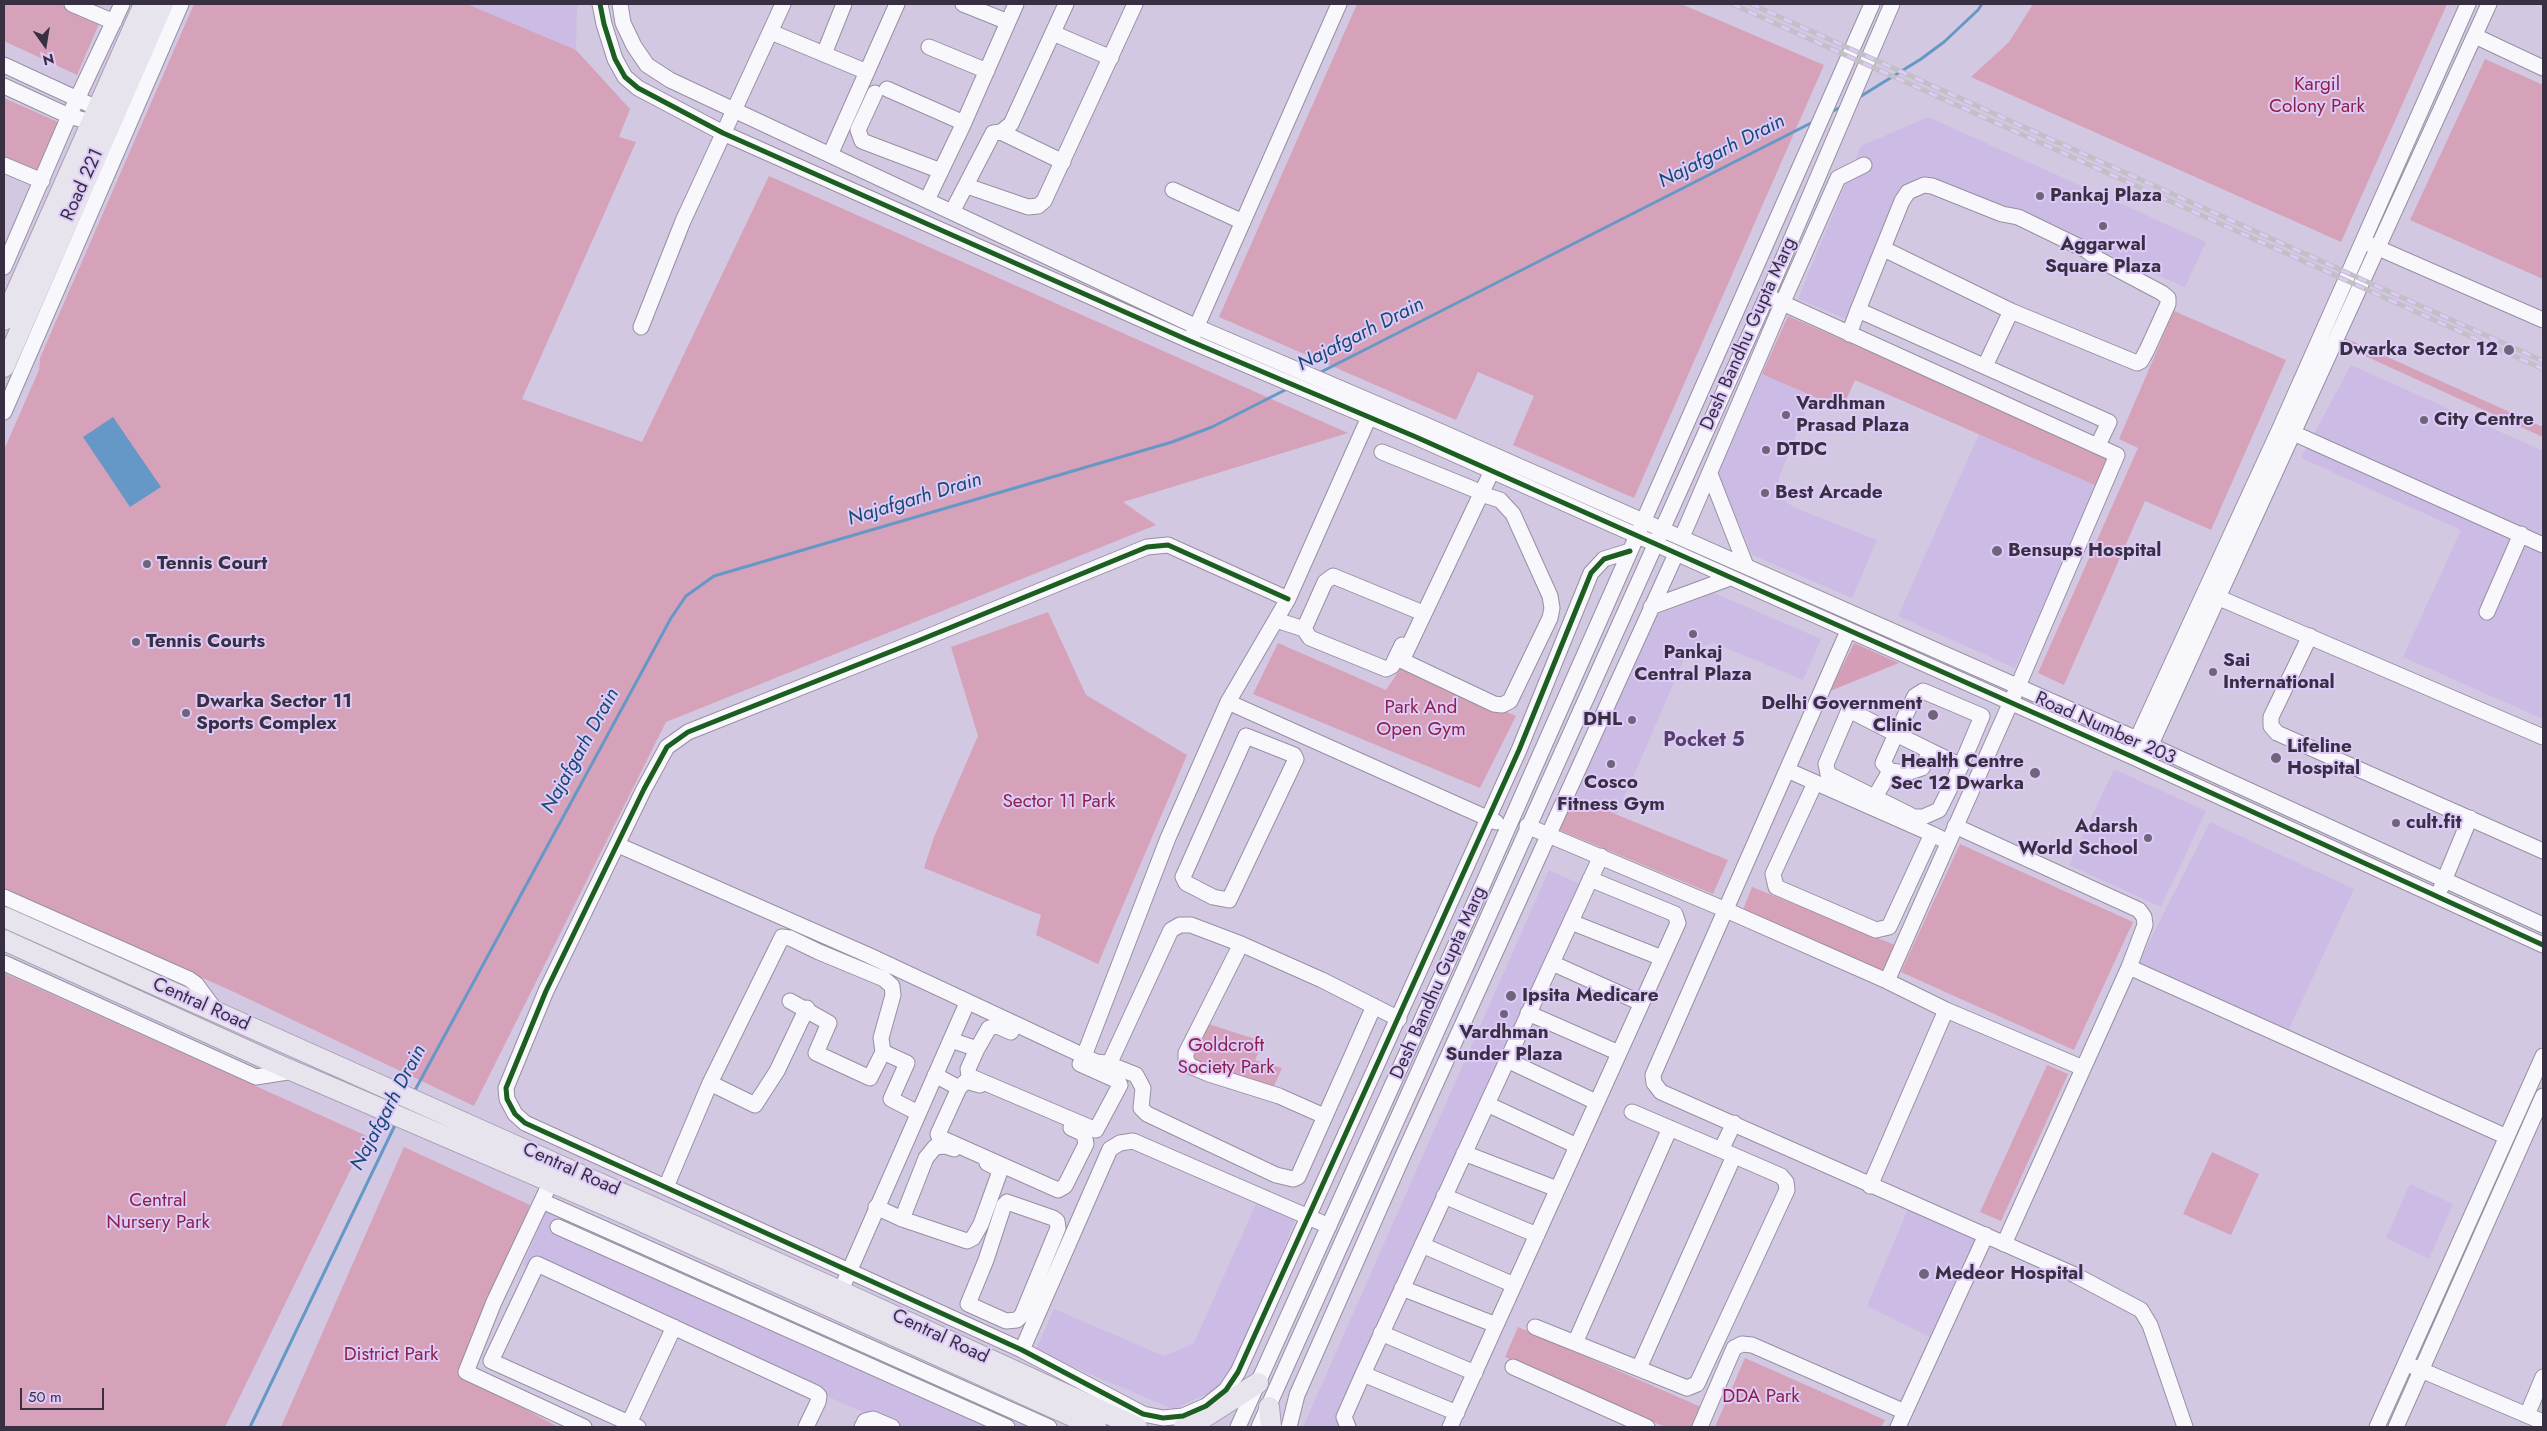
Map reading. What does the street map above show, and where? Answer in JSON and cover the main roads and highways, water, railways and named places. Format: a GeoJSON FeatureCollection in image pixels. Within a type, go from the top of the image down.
{"type":"FeatureCollection","features":[{"type":"Feature","properties":{"kind":"main road","name":"Road 221"},"geometry":{"type":"LineString","coordinates":[[4,367],[144,4]]}},
{"type":"Feature","properties":{"kind":"main road","name":"Road 221"},"geometry":{"type":"LineString","coordinates":[[4,320],[99,118],[163,4]]}},
{"type":"Feature","properties":{"kind":"main road","name":"Central Road"},"geometry":{"type":"LineString","coordinates":[[4,916],[840,1290],[1137,1427]]}},
{"type":"Feature","properties":{"kind":"main road","name":"Central Road"},"geometry":{"type":"LineString","coordinates":[[4,940],[294,1071],[551,1182],[1096,1427]]}},
{"type":"Feature","properties":{"kind":"main road"},"geometry":{"type":"LineString","coordinates":[[1184,1427],[1196,1422],[1258,1383]]}},
{"type":"Feature","properties":{"kind":"main road"},"geometry":{"type":"LineString","coordinates":[[1268,1407],[1271,1427]]}},
{"type":"Feature","properties":{"kind":"water"},"geometry":{"type":"Polygon","coordinates":[[[113,417],[161,487],[130,507],[83,437],[113,417]]]}},
{"type":"Feature","properties":{"kind":"waterway","name":"Najafgarh Drain"},"geometry":{"type":"LineString","coordinates":[[1858,98],[1921,59],[1944,42],[1982,4]]}},
{"type":"Feature","properties":{"kind":"waterway","name":"Najafgarh Drain"},"geometry":{"type":"LineString","coordinates":[[1829,113],[1841,107]]}},
{"type":"Feature","properties":{"kind":"waterway","name":"Najafgarh Drain"},"geometry":{"type":"LineString","coordinates":[[1319,373],[1813,122]]}},
{"type":"Feature","properties":{"kind":"waterway","name":"Najafgarh Drain"},"geometry":{"type":"LineString","coordinates":[[414,1092],[671,618],[686,596],[714,576],[1172,442],[1212,427],[1289,388]]}},
{"type":"Feature","properties":{"kind":"waterway","name":"Najafgarh Drain"},"geometry":{"type":"LineString","coordinates":[[250,1427],[396,1123]]}},
{"type":"Feature","properties":{"kind":"railway"},"geometry":{"type":"LineString","coordinates":[[1732,4],[2543,369]]}},
{"type":"Feature","properties":{"kind":"railway"},"geometry":{"type":"LineString","coordinates":[[1751,4],[2543,361]]}},
{"type":"Feature","properties":{"kind":"place","name":"Pankaj Plaza"},"geometry":{"type":"Point","coordinates":[2040,196]}},
{"type":"Feature","properties":{"kind":"place","name":"Aggarwal Square Plaza"},"geometry":{"type":"Point","coordinates":[2103,226]}},
{"type":"Feature","properties":{"kind":"place","name":"Dwarka Sector 12"},"geometry":{"type":"Point","coordinates":[2509,350]}},
{"type":"Feature","properties":{"kind":"place","name":"Vardhman Prasad Plaza"},"geometry":{"type":"Point","coordinates":[1786,415]}},
{"type":"Feature","properties":{"kind":"place","name":"City Centre"},"geometry":{"type":"Point","coordinates":[2424,420]}},
{"type":"Feature","properties":{"kind":"place","name":"DTDC"},"geometry":{"type":"Point","coordinates":[1766,450]}},
{"type":"Feature","properties":{"kind":"place","name":"Best Arcade"},"geometry":{"type":"Point","coordinates":[1765,493]}},
{"type":"Feature","properties":{"kind":"place","name":"Bensups Hospital"},"geometry":{"type":"Point","coordinates":[1997,551]}},
{"type":"Feature","properties":{"kind":"place","name":"Tennis Court"},"geometry":{"type":"Point","coordinates":[147,564]}},
{"type":"Feature","properties":{"kind":"place","name":"Pankaj Central Plaza"},"geometry":{"type":"Point","coordinates":[1693,634]}},
{"type":"Feature","properties":{"kind":"place","name":"Tennis Courts"},"geometry":{"type":"Point","coordinates":[136,642]}},
{"type":"Feature","properties":{"kind":"place","name":"Sai International"},"geometry":{"type":"Point","coordinates":[2213,672]}},
{"type":"Feature","properties":{"kind":"place","name":"Dwarka Sector 11 Sports Complex"},"geometry":{"type":"Point","coordinates":[186,713]}},
{"type":"Feature","properties":{"kind":"place","name":"Delhi Government Clinic"},"geometry":{"type":"Point","coordinates":[1933,715]}},
{"type":"Feature","properties":{"kind":"place","name":"DHL"},"geometry":{"type":"Point","coordinates":[1632,720]}},
{"type":"Feature","properties":{"kind":"place","name":"Lifeline Hospital"},"geometry":{"type":"Point","coordinates":[2276,758]}},
{"type":"Feature","properties":{"kind":"place","name":"Cosco Fitness Gym"},"geometry":{"type":"Point","coordinates":[1611,764]}},
{"type":"Feature","properties":{"kind":"place","name":"Health Centre Sec 12 Dwarka"},"geometry":{"type":"Point","coordinates":[2035,773]}},
{"type":"Feature","properties":{"kind":"place","name":"cult.fit"},"geometry":{"type":"Point","coordinates":[2396,823]}},
{"type":"Feature","properties":{"kind":"place","name":"Adarsh World School"},"geometry":{"type":"Point","coordinates":[2148,838]}},
{"type":"Feature","properties":{"kind":"place","name":"Ipsita Medicare"},"geometry":{"type":"Point","coordinates":[1511,996]}},
{"type":"Feature","properties":{"kind":"place","name":"Vardhman Sunder Plaza"},"geometry":{"type":"Point","coordinates":[1504,1014]}},
{"type":"Feature","properties":{"kind":"place","name":"Medeor Hospital"},"geometry":{"type":"Point","coordinates":[1924,1274]}},
{"type":"Feature","properties":{"kind":"district","name":"Pocket 5"},"geometry":{"type":"Point","coordinates":[1704,741]}},
{"type":"Feature","properties":{"kind":"park label","name":"Kargil Colony Park"},"geometry":{"type":"Point","coordinates":[2317,96]}},
{"type":"Feature","properties":{"kind":"park label","name":"Park And Open Gym"},"geometry":{"type":"Point","coordinates":[1421,719]}},
{"type":"Feature","properties":{"kind":"park label","name":"Sector 11 Park"},"geometry":{"type":"Point","coordinates":[1059,802]}},
{"type":"Feature","properties":{"kind":"park label","name":"Goldcroft Society Park"},"geometry":{"type":"Point","coordinates":[1226,1057]}},
{"type":"Feature","properties":{"kind":"park label","name":"Central Nursery Park"},"geometry":{"type":"Point","coordinates":[158,1212]}},
{"type":"Feature","properties":{"kind":"park label","name":"District Park"},"geometry":{"type":"Point","coordinates":[391,1355]}},
{"type":"Feature","properties":{"kind":"park label","name":"DDA Park"},"geometry":{"type":"Point","coordinates":[1761,1397]}}]}
